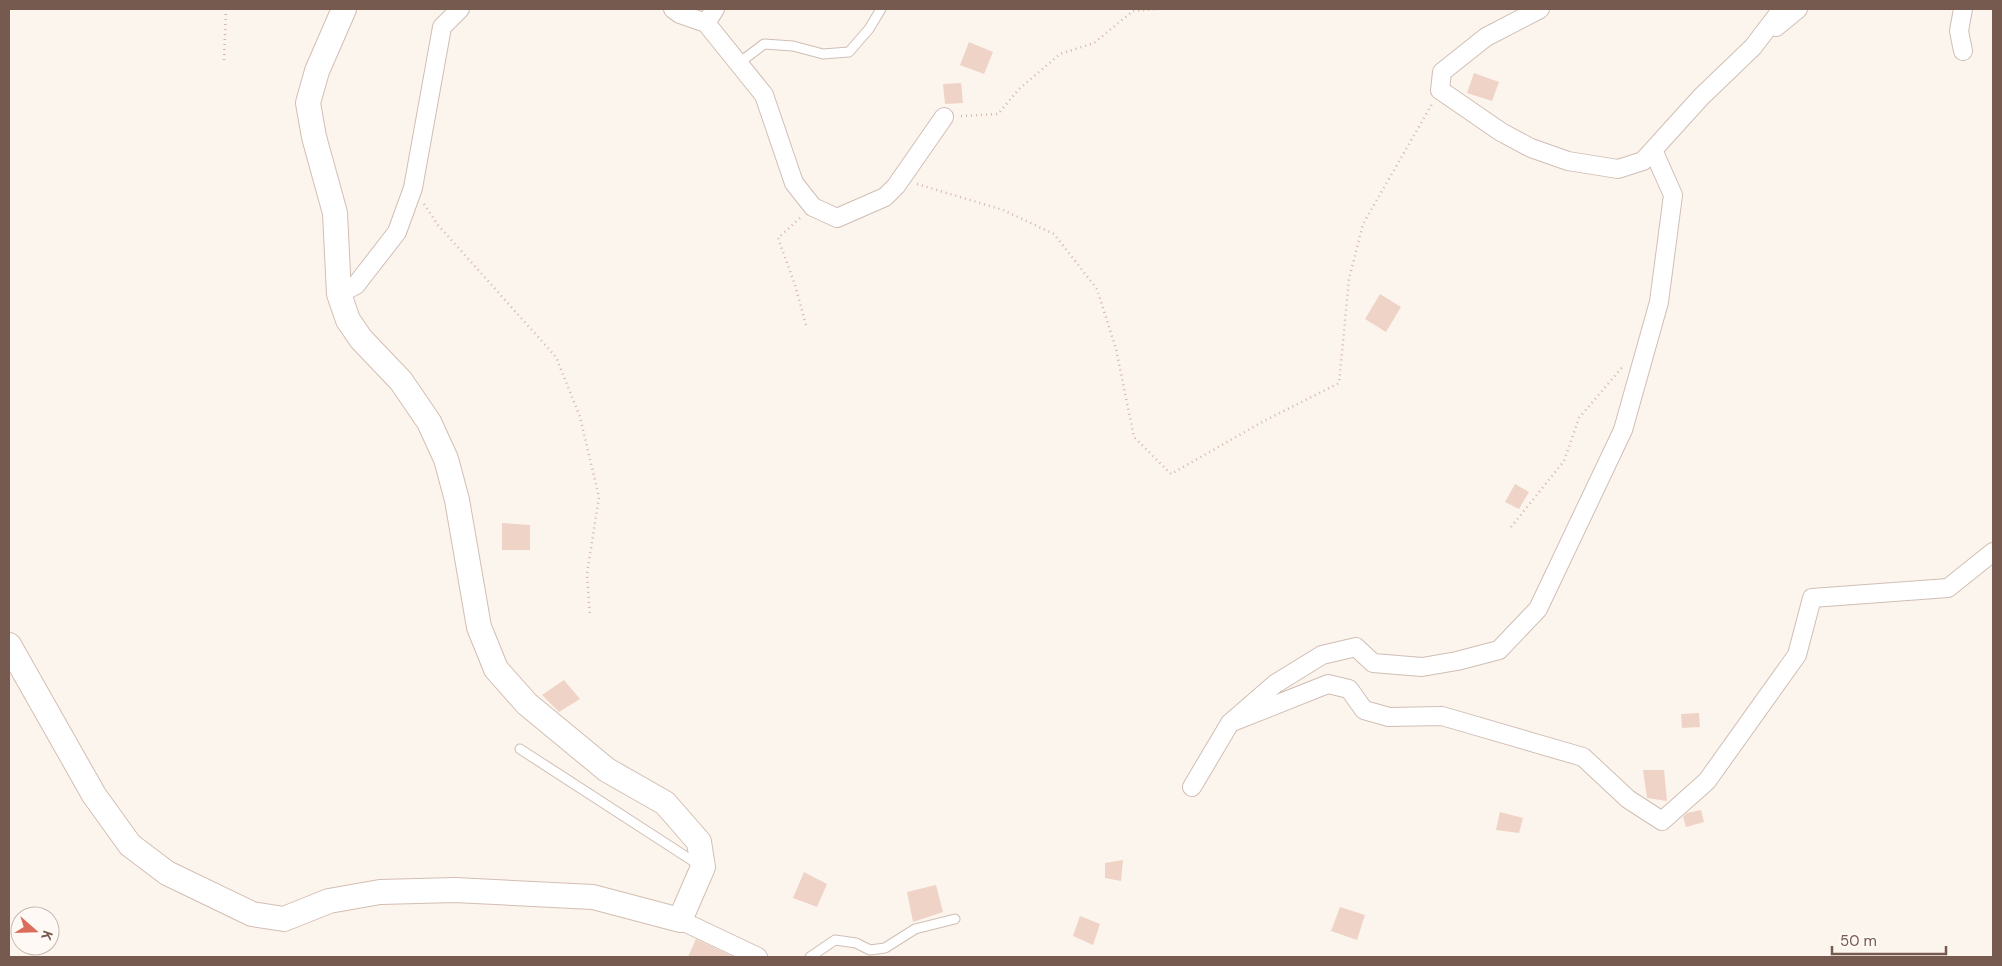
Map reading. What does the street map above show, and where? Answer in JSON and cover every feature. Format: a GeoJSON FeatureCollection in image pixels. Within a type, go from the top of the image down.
{"type":"FeatureCollection","features":[{"type":"Feature","properties":{"kind":"street"},"geometry":{"type":"LineString","coordinates":[[344,9],[317,72],[308,103],[314,137],[335,213],[339,294],[348,320],[361,339],[401,381],[429,422],[446,459],[457,500],[479,627],[496,669],[527,704],[607,770],[665,803],[699,842],[703,868],[680,920]]}},
{"type":"Feature","properties":{"kind":"street"},"geometry":{"type":"LineString","coordinates":[[339,294],[356,285],[397,232],[413,188],[442,27],[460,9]]}},
{"type":"Feature","properties":{"kind":"street"},"geometry":{"type":"LineString","coordinates":[[673,9],[680,14],[710,16],[739,63],[764,95],[794,183],[812,206],[837,218],[885,197],[901,179],[944,117]]}},
{"type":"Feature","properties":{"kind":"street"},"geometry":{"type":"LineString","coordinates":[[1540,9],[1486,37],[1442,72],[1440,90],[1501,132],[1532,148],[1568,161],[1618,169],[1643,161],[1701,97],[1753,47],[1798,9]]}},
{"type":"Feature","properties":{"kind":"street"},"geometry":{"type":"LineString","coordinates":[[1753,47],[1782,9]]}},
{"type":"Feature","properties":{"kind":"street"},"geometry":{"type":"LineString","coordinates":[[1963,9],[1959,32],[1963,52]]}},
{"type":"Feature","properties":{"kind":"street"},"geometry":{"type":"LineString","coordinates":[[1192,786],[1230,722],[1275,684],[1322,655],[1356,648],[1373,663],[1422,668],[1457,661],[1500,650],[1538,609],[1624,430],[1659,302],[1673,194],[1653,150]]}},
{"type":"Feature","properties":{"kind":"street"},"geometry":{"type":"LineString","coordinates":[[1230,722],[1328,684],[1349,689],[1364,710],[1389,717],[1442,716],[1583,757],[1628,799],[1662,821],[1707,781],[1796,655],[1812,598],[1948,588],[1993,552]]}},
{"type":"Feature","properties":{"kind":"street"},"geometry":{"type":"LineString","coordinates":[[9,645],[94,795],[130,845],[167,873],[252,914],[284,919],[329,901],[380,892],[455,890],[593,897],[680,920],[758,957]]}},
{"type":"Feature","properties":{"kind":"lane"},"geometry":{"type":"LineString","coordinates":[[739,63],[764,44],[793,46],[823,54],[849,52],[870,29],[881,9]]}},
{"type":"Feature","properties":{"kind":"lane"},"geometry":{"type":"LineString","coordinates":[[520,749],[703,868]]}},
{"type":"Feature","properties":{"kind":"lane"},"geometry":{"type":"LineString","coordinates":[[810,957],[835,940],[856,943],[870,950],[885,948],[915,929],[955,919]]}},
{"type":"Feature","properties":{"kind":"path"},"geometry":{"type":"LineString","coordinates":[[224,60],[226,9]]}},
{"type":"Feature","properties":{"kind":"path"},"geometry":{"type":"LineString","coordinates":[[944,117],[998,114],[1019,89],[1060,54],[1094,43],[1133,11],[1159,9]]}},
{"type":"Feature","properties":{"kind":"path"},"geometry":{"type":"LineString","coordinates":[[901,179],[1004,210],[1054,234],[1097,289],[1116,348],[1134,437],[1171,474],[1264,421],[1339,383],[1349,279],[1363,224],[1440,90]]}},
{"type":"Feature","properties":{"kind":"path"},"geometry":{"type":"LineString","coordinates":[[413,188],[438,225],[556,356],[580,417],[599,497],[586,574],[590,616]]}},
{"type":"Feature","properties":{"kind":"path"},"geometry":{"type":"LineString","coordinates":[[806,325],[795,285],[778,238],[812,206]]}},
{"type":"Feature","properties":{"kind":"path"},"geometry":{"type":"LineString","coordinates":[[1511,527],[1564,461],[1579,418],[1630,358]]}},
{"type":"Feature","properties":{"kind":"building"},"geometry":{"type":"Polygon","coordinates":[[[969,42],[993,52],[984,74],[960,65],[969,42]]]}},
{"type":"Feature","properties":{"kind":"building"},"geometry":{"type":"Polygon","coordinates":[[[1474,73],[1499,82],[1492,101],[1467,93],[1474,73]]]}},
{"type":"Feature","properties":{"kind":"building"},"geometry":{"type":"Polygon","coordinates":[[[961,83],[963,103],[945,104],[943,84],[961,83]]]}},
{"type":"Feature","properties":{"kind":"building"},"geometry":{"type":"Polygon","coordinates":[[[1380,294],[1401,307],[1386,332],[1365,319],[1380,294]]]}},
{"type":"Feature","properties":{"kind":"building"},"geometry":{"type":"Polygon","coordinates":[[[1515,484],[1529,492],[1519,509],[1505,502],[1515,484]]]}},
{"type":"Feature","properties":{"kind":"building"},"geometry":{"type":"Polygon","coordinates":[[[502,523],[530,525],[530,550],[502,550],[502,523]]]}},
{"type":"Feature","properties":{"kind":"building"},"geometry":{"type":"Polygon","coordinates":[[[564,680],[580,699],[559,712],[542,695],[564,680]]]}},
{"type":"Feature","properties":{"kind":"building"},"geometry":{"type":"Polygon","coordinates":[[[1699,713],[1700,727],[1682,728],[1681,714],[1699,713]]]}},
{"type":"Feature","properties":{"kind":"building"},"geometry":{"type":"Polygon","coordinates":[[[1643,770],[1664,770],[1667,801],[1647,798],[1643,770]]]}},
{"type":"Feature","properties":{"kind":"building"},"geometry":{"type":"Polygon","coordinates":[[[1701,810],[1704,822],[1686,827],[1683,817],[1687,813],[1701,810]]]}},
{"type":"Feature","properties":{"kind":"building"},"geometry":{"type":"Polygon","coordinates":[[[1500,812],[1523,818],[1519,833],[1496,830],[1500,812]]]}},
{"type":"Feature","properties":{"kind":"building"},"geometry":{"type":"Polygon","coordinates":[[[1123,860],[1121,881],[1105,878],[1105,863],[1123,860]]]}},
{"type":"Feature","properties":{"kind":"building"},"geometry":{"type":"Polygon","coordinates":[[[804,872],[827,884],[817,907],[793,898],[804,872]]]}},
{"type":"Feature","properties":{"kind":"building"},"geometry":{"type":"Polygon","coordinates":[[[936,885],[943,912],[913,922],[907,892],[936,885]]]}},
{"type":"Feature","properties":{"kind":"building"},"geometry":{"type":"Polygon","coordinates":[[[1340,907],[1365,915],[1357,940],[1331,931],[1340,907]]]}},
{"type":"Feature","properties":{"kind":"building"},"geometry":{"type":"Polygon","coordinates":[[[1080,916],[1100,924],[1093,945],[1073,936],[1080,916]]]}},
{"type":"Feature","properties":{"kind":"building"},"geometry":{"type":"Polygon","coordinates":[[[696,939],[734,957],[688,957],[696,939]]]}}]}
